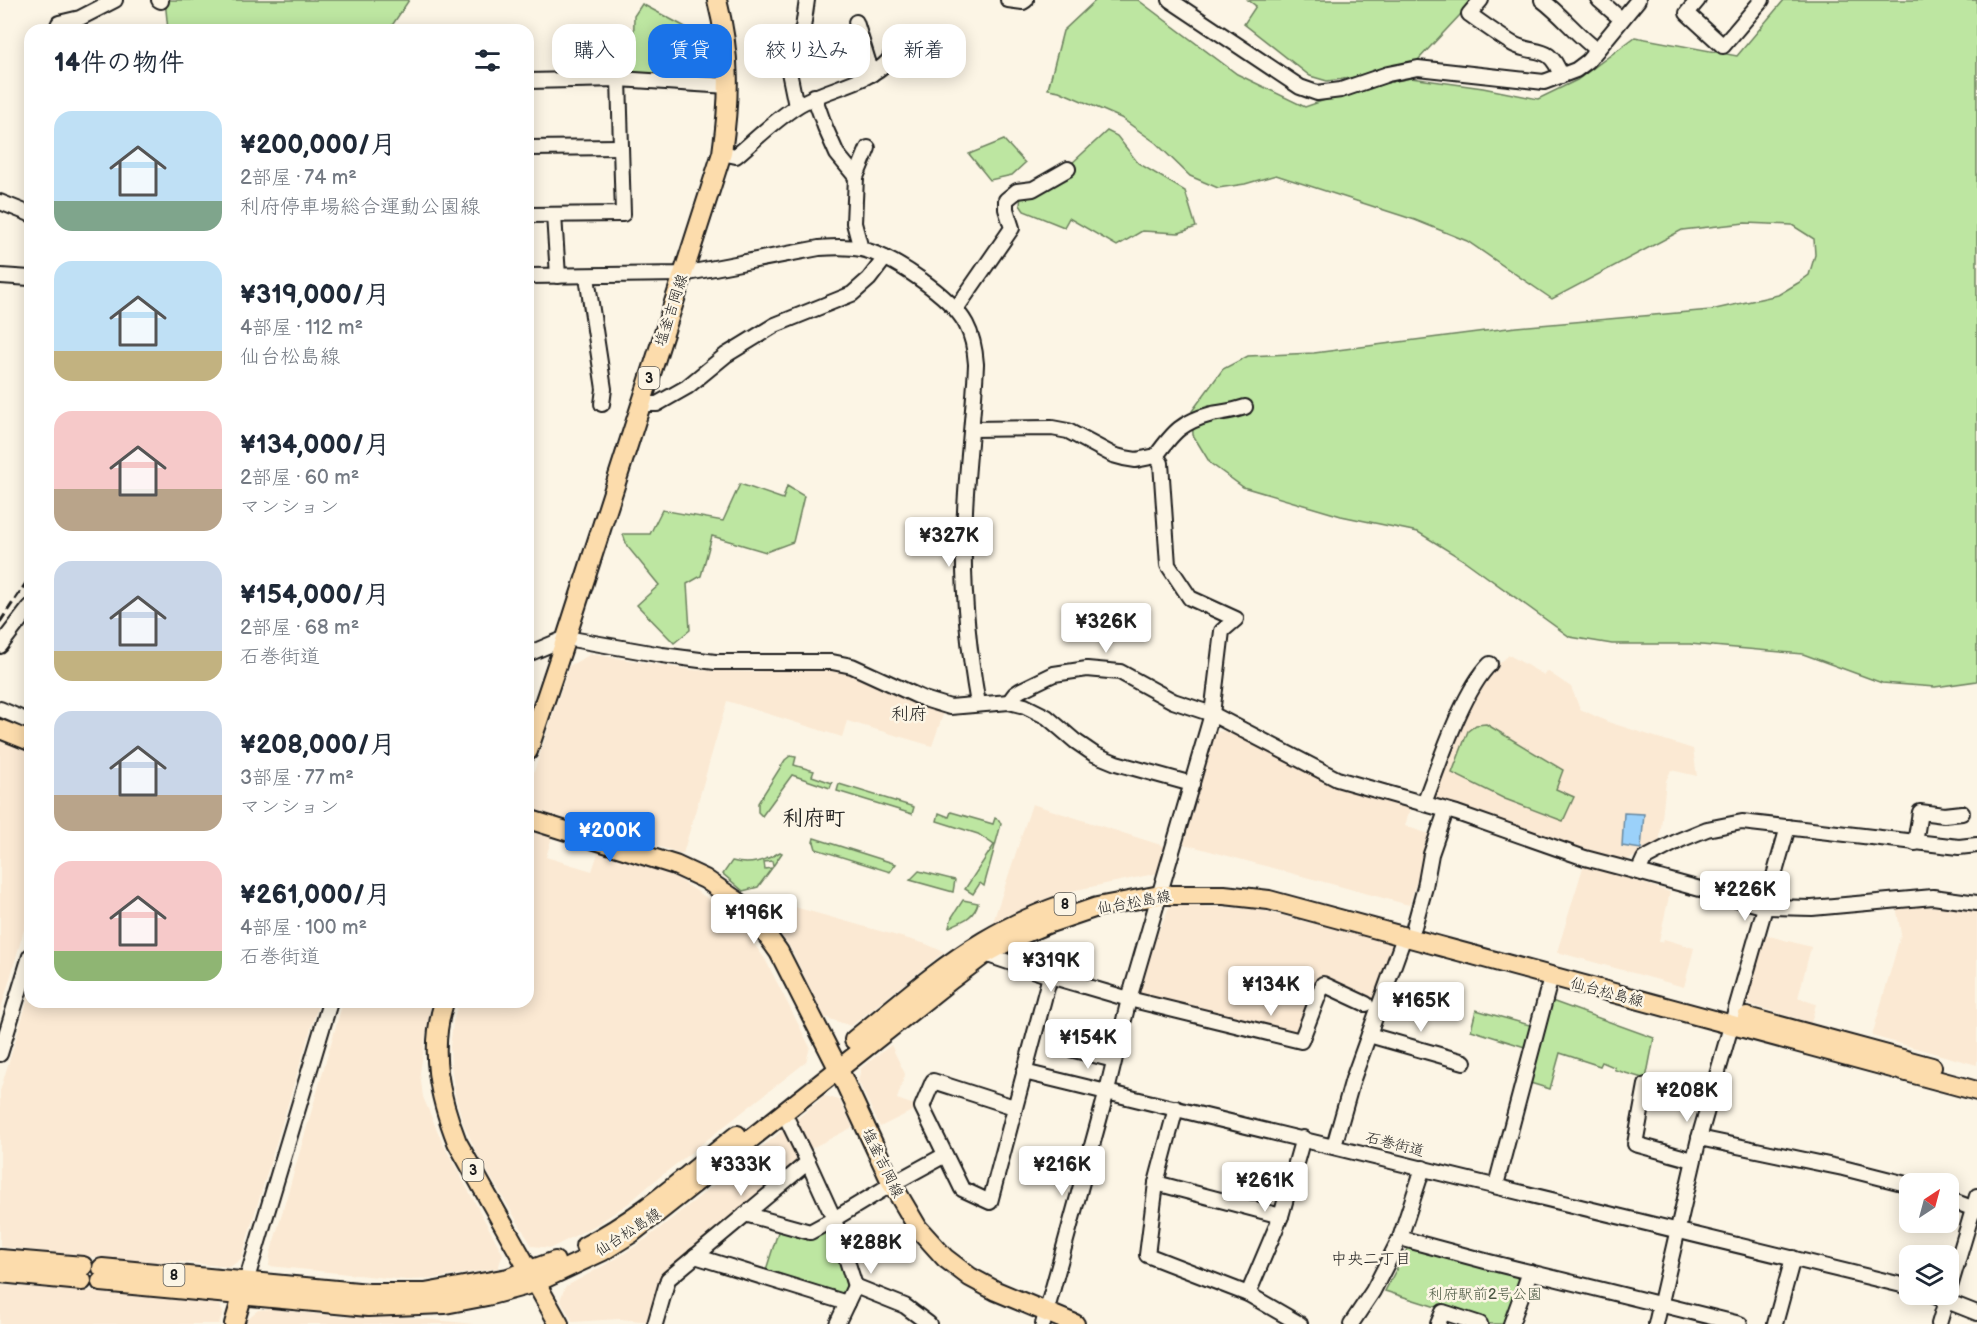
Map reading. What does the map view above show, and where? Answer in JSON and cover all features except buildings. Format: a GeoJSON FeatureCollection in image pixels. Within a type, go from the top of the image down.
{"type":"FeatureCollection","features":[{"type":"Feature","properties":{"kind":"main road","name":"塩釜吉岡線"},"geometry":{"type":"LineString","coordinates":[[534,733],[722,153],[727,119],[728,86],[725,32],[717,0]]}},
{"type":"Feature","properties":{"kind":"main road"},"geometry":{"type":"LineString","coordinates":[[0,729],[24,739]]}},
{"type":"Feature","properties":{"kind":"main road","name":"塩釜吉岡線"},"geometry":{"type":"LineString","coordinates":[[534,821],[675,865],[705,879],[740,903],[761,926],[779,952],[836,1063],[892,1184],[918,1228],[945,1258],[970,1276],[1045,1318],[1075,1324]]}},
{"type":"Feature","properties":{"kind":"main road","name":"仙台松島線"},"geometry":{"type":"LineString","coordinates":[[532,1277],[547,1265],[600,1238],[634,1215],[985,954],[1016,937],[1076,913],[1162,891]]}},
{"type":"Feature","properties":{"kind":"main road","name":"仙台松島線"},"geometry":{"type":"LineString","coordinates":[[245,1289],[368,1307],[445,1304],[487,1296],[603,1251],[632,1233],[784,1113],[836,1063],[953,961],[1009,927],[1072,902],[1115,892],[1162,891],[1269,900],[1409,932],[1733,1020],[1977,1091]]}},
{"type":"Feature","properties":{"kind":"main road","name":"仙台松島線"},"geometry":{"type":"LineString","coordinates":[[1409,932],[1551,976],[1733,1020],[1871,1049],[1977,1080]]}},
{"type":"Feature","properties":{"kind":"main road","name":"3"},"geometry":{"type":"LineString","coordinates":[[443,1008],[436,1058],[443,1101],[457,1142],[559,1324]]}},
{"type":"Feature","properties":{"kind":"main road"},"geometry":{"type":"LineString","coordinates":[[0,1258],[83,1273],[0,1273]]}},
{"type":"Feature","properties":{"kind":"main road","name":"8"},"geometry":{"type":"LineString","coordinates":[[102,1275],[245,1289]]}},
{"type":"Feature","properties":{"kind":"main road"},"geometry":{"type":"LineString","coordinates":[[234,1324],[245,1289]]}},
{"type":"Feature","properties":{"kind":"street"},"geometry":{"type":"LineString","coordinates":[[59,24],[80,18],[115,0]]}},
{"type":"Feature","properties":{"kind":"street"},"geometry":{"type":"LineString","coordinates":[[796,106],[787,62],[793,44],[803,28],[807,0]]}},
{"type":"Feature","properties":{"kind":"street"},"geometry":{"type":"LineString","coordinates":[[1008,0],[1023,2],[1026,0]]}},
{"type":"Feature","properties":{"kind":"street"},"geometry":{"type":"LineString","coordinates":[[1481,0],[1469,14],[1515,45],[1545,53],[1557,66],[1561,76]]}},
{"type":"Feature","properties":{"kind":"street"},"geometry":{"type":"LineString","coordinates":[[1542,0],[1581,38],[1597,50]]}},
{"type":"Feature","properties":{"kind":"street"},"geometry":{"type":"LineString","coordinates":[[1599,0],[1621,19]]}},
{"type":"Feature","properties":{"kind":"street"},"geometry":{"type":"LineString","coordinates":[[1174,1],[1295,84],[1317,93],[1341,90],[1388,74],[1418,68],[1544,82],[1582,66],[1638,0]]}},
{"type":"Feature","properties":{"kind":"street"},"geometry":{"type":"LineString","coordinates":[[1698,0],[1688,13],[1723,46],[1762,0]]}},
{"type":"Feature","properties":{"kind":"street"},"geometry":{"type":"LineString","coordinates":[[856,22],[872,74]]}},
{"type":"Feature","properties":{"kind":"street"},"geometry":{"type":"LineString","coordinates":[[722,153],[736,156],[775,121],[796,106],[814,96],[872,74],[882,66]]}},
{"type":"Feature","properties":{"kind":"street"},"geometry":{"type":"LineString","coordinates":[[534,215],[622,214],[619,79]]}},
{"type":"Feature","properties":{"kind":"street"},"geometry":{"type":"LineString","coordinates":[[534,81],[619,79],[728,86]]}},
{"type":"Feature","properties":{"kind":"street"},"geometry":{"type":"LineString","coordinates":[[814,96],[837,154],[856,177]]}},
{"type":"Feature","properties":{"kind":"street"},"geometry":{"type":"LineString","coordinates":[[534,148],[621,147]]}},
{"type":"Feature","properties":{"kind":"street"},"geometry":{"type":"LineString","coordinates":[[861,249],[854,223],[856,177],[868,148]]}},
{"type":"Feature","properties":{"kind":"street"},"geometry":{"type":"LineString","coordinates":[[956,309],[1012,228],[1006,209],[1006,200],[1017,191],[1033,189],[1068,169]]}},
{"type":"Feature","properties":{"kind":"street"},"geometry":{"type":"LineString","coordinates":[[0,202],[24,212]]}},
{"type":"Feature","properties":{"kind":"street"},"geometry":{"type":"LineString","coordinates":[[554,215],[558,276]]}},
{"type":"Feature","properties":{"kind":"street"},"geometry":{"type":"LineString","coordinates":[[534,276],[683,274],[819,248],[839,247],[861,249],[885,258],[923,281],[956,309],[966,323],[974,343],[976,364],[973,429],[965,512],[965,583],[968,648],[978,704]]}},
{"type":"Feature","properties":{"kind":"street"},"geometry":{"type":"LineString","coordinates":[[641,404],[657,404],[687,387],[726,355],[775,326],[852,294],[869,279],[885,258]]}},
{"type":"Feature","properties":{"kind":"street"},"geometry":{"type":"LineString","coordinates":[[1,276],[24,278]]}},
{"type":"Feature","properties":{"kind":"street"},"geometry":{"type":"LineString","coordinates":[[587,277],[604,389],[602,404]]}},
{"type":"Feature","properties":{"kind":"street"},"geometry":{"type":"LineString","coordinates":[[973,429],[1052,428],[1068,431],[1113,455],[1136,460],[1156,456],[1170,435],[1184,424],[1212,414],[1245,407]]}},
{"type":"Feature","properties":{"kind":"street"},"geometry":{"type":"LineString","coordinates":[[1045,1318],[1107,1091],[1129,999],[1212,714],[1222,631],[1236,618],[1190,598],[1168,565],[1161,463],[1156,456]]}},
{"type":"Feature","properties":{"kind":"street"},"geometry":{"type":"LineString","coordinates":[[0,646],[24,615]]}},
{"type":"Feature","properties":{"kind":"street"},"geometry":{"type":"LineString","coordinates":[[534,651],[566,638],[715,662],[797,660],[832,662],[852,666],[937,704],[950,707],[1009,702],[1025,706],[1047,717],[1094,754],[1116,763],[1192,784]]}},
{"type":"Feature","properties":{"kind":"street"},"geometry":{"type":"LineString","coordinates":[[1424,804],[1446,744],[1466,701],[1479,675],[1490,664]]}},
{"type":"Feature","properties":{"kind":"street"},"geometry":{"type":"LineString","coordinates":[[1009,702],[1021,690],[1054,674],[1102,669],[1120,672],[1173,701],[1212,714],[1337,778],[1446,811],[1585,858],[1766,907],[1812,908],[1933,897],[1977,903]]}},
{"type":"Feature","properties":{"kind":"street"},"geometry":{"type":"LineString","coordinates":[[0,709],[24,719]]}},
{"type":"Feature","properties":{"kind":"street"},"geometry":{"type":"LineString","coordinates":[[1334,1146],[1353,1079],[1425,887],[1431,854],[1446,811]]}},
{"type":"Feature","properties":{"kind":"street"},"geometry":{"type":"LineString","coordinates":[[1915,843],[1920,812],[1944,815],[1962,813]]}},
{"type":"Feature","properties":{"kind":"street"},"geometry":{"type":"LineString","coordinates":[[1638,872],[1644,859],[1651,855],[1707,829],[1742,822],[1915,843],[1959,847],[1977,845]]}},
{"type":"Feature","properties":{"kind":"street"},"geometry":{"type":"LineString","coordinates":[[1656,1324],[1693,1160],[1788,827]]}},
{"type":"Feature","properties":{"kind":"street"},"geometry":{"type":"LineString","coordinates":[[985,954],[1129,999],[1301,1041],[1323,984],[1366,1004]]}},
{"type":"Feature","properties":{"kind":"street"},"geometry":{"type":"LineString","coordinates":[[0,1054],[24,976]]}},
{"type":"Feature","properties":{"kind":"street"},"geometry":{"type":"LineString","coordinates":[[1014,1107],[933,1081],[922,1107],[962,1189],[990,1202],[1050,976]]}},
{"type":"Feature","properties":{"kind":"street"},"geometry":{"type":"LineString","coordinates":[[1496,1185],[1551,976]]}},
{"type":"Feature","properties":{"kind":"street"},"geometry":{"type":"LineString","coordinates":[[245,1289],[328,1008]]}},
{"type":"Feature","properties":{"kind":"street"},"geometry":{"type":"LineString","coordinates":[[1369,1035],[1464,1062]]}},
{"type":"Feature","properties":{"kind":"street"},"geometry":{"type":"LineString","coordinates":[[1070,1049],[1114,1060]]}},
{"type":"Feature","properties":{"kind":"street","name":"石巻街道"},"geometry":{"type":"LineString","coordinates":[[1024,1072],[1899,1284]]}},
{"type":"Feature","properties":{"kind":"street"},"geometry":{"type":"LineString","coordinates":[[1646,1085],[1635,1144],[1693,1160]]}},
{"type":"Feature","properties":{"kind":"street"},"geometry":{"type":"LineString","coordinates":[[1176,1108],[1156,1183],[1147,1255],[1248,1294],[1300,1324]]}},
{"type":"Feature","properties":{"kind":"street"},"geometry":{"type":"LineString","coordinates":[[784,1113],[834,1219],[855,1286],[837,1324]]}},
{"type":"Feature","properties":{"kind":"street"},"geometry":{"type":"LineString","coordinates":[[1248,1294],[1281,1216],[1303,1138]]}},
{"type":"Feature","properties":{"kind":"street"},"geometry":{"type":"LineString","coordinates":[[1699,1138],[1899,1183]]}},
{"type":"Feature","properties":{"kind":"street"},"geometry":{"type":"LineString","coordinates":[[745,1214],[810,1232],[945,1155]]}},
{"type":"Feature","properties":{"kind":"street"},"geometry":{"type":"LineString","coordinates":[[655,1324],[668,1279],[808,1162]]}},
{"type":"Feature","properties":{"kind":"street"},"geometry":{"type":"LineString","coordinates":[[1351,1324],[1372,1292],[1400,1238],[1423,1168]]}},
{"type":"Feature","properties":{"kind":"street"},"geometry":{"type":"LineString","coordinates":[[1156,1183],[1281,1216]]}},
{"type":"Feature","properties":{"kind":"street"},"geometry":{"type":"LineString","coordinates":[[1959,1201],[1976,1205],[1959,1261]]}},
{"type":"Feature","properties":{"kind":"street"},"geometry":{"type":"LineString","coordinates":[[1400,1238],[1740,1324]]}},
{"type":"Feature","properties":{"kind":"street"},"geometry":{"type":"LineString","coordinates":[[695,1256],[847,1303]]}},
{"type":"Feature","properties":{"kind":"street"},"geometry":{"type":"LineString","coordinates":[[1775,1324],[1793,1258]]}},
{"type":"Feature","properties":{"kind":"street"},"geometry":{"type":"LineString","coordinates":[[1511,1324],[1530,1272]]}},
{"type":"Feature","properties":{"kind":"street"},"geometry":{"type":"LineString","coordinates":[[855,1286],[905,1306],[929,1324]]}},
{"type":"Feature","properties":{"kind":"street"},"geometry":{"type":"LineString","coordinates":[[1939,1324],[1945,1305]]}},
{"type":"Feature","properties":{"kind":"street"},"geometry":{"type":"LineString","coordinates":[[1959,1305],[1977,1313]]}},
{"type":"Feature","properties":{"kind":"street"},"geometry":{"type":"LineString","coordinates":[[1438,1324],[1443,1312],[1480,1324]]}},
{"type":"Feature","properties":{"kind":"shaded area"},"geometry":{"type":"Polygon","coordinates":[[[591,654],[692,670],[753,672],[812,666],[838,668],[856,673],[944,712],[932,746],[847,721],[842,737],[727,701],[683,854],[536,810],[534,772],[569,666],[591,654]]]}},
{"type":"Feature","properties":{"kind":"shaded area"},"geometry":{"type":"Polygon","coordinates":[[[1509,655],[1544,675],[1547,671],[1571,687],[1580,709],[1608,722],[1693,749],[1697,776],[1671,770],[1666,781],[1659,846],[1618,864],[1433,798],[1480,680],[1509,655]]]}},
{"type":"Feature","properties":{"kind":"shaded area"},"geometry":{"type":"Polygon","coordinates":[[[1234,730],[1411,805],[1405,826],[1432,835],[1409,905],[1184,844],[1213,732],[1234,730]]]}},
{"type":"Feature","properties":{"kind":"shaded area"},"geometry":{"type":"Polygon","coordinates":[[[0,741],[24,750],[24,930],[0,1013],[0,741]]]}},
{"type":"Feature","properties":{"kind":"shaded area"},"geometry":{"type":"Polygon","coordinates":[[[1032,804],[1167,847],[1159,873],[1076,890],[1046,899],[993,922],[1032,804]]]}},
{"type":"Feature","properties":{"kind":"shaded area"},"geometry":{"type":"Polygon","coordinates":[[[534,832],[552,837],[546,857],[592,871],[598,853],[662,871],[677,878],[713,902],[737,921],[765,959],[810,1047],[806,1062],[629,1203],[596,1225],[551,1248],[532,1246],[478,1156],[463,1123],[455,1095],[451,1066],[450,1047],[457,1008],[534,1008],[534,832]]]}},
{"type":"Feature","properties":{"kind":"shaded area"},"geometry":{"type":"Polygon","coordinates":[[[1584,864],[1670,892],[1659,941],[1663,942],[1664,939],[1694,948],[1684,987],[1557,952],[1584,864]]]}},
{"type":"Feature","properties":{"kind":"shaded area"},"geometry":{"type":"Polygon","coordinates":[[[777,902],[926,944],[944,952],[851,1026],[824,1017],[791,949],[765,911],[777,902]]]}},
{"type":"Feature","properties":{"kind":"shaded area"},"geometry":{"type":"Polygon","coordinates":[[[1170,905],[1256,909],[1392,943],[1378,999],[1371,1001],[1320,978],[1301,1032],[1295,1036],[1143,998],[1138,993],[1154,941],[1170,905]]]}},
{"type":"Feature","properties":{"kind":"shaded area"},"geometry":{"type":"Polygon","coordinates":[[[1896,906],[1956,907],[1977,912],[1977,1065],[1872,1036],[1901,934],[1896,906]]]}},
{"type":"Feature","properties":{"kind":"shaded area"},"geometry":{"type":"Polygon","coordinates":[[[1762,934],[1811,947],[1798,998],[1816,1004],[1811,1023],[1744,1003],[1762,934]]]}},
{"type":"Feature","properties":{"kind":"shaded area"},"geometry":{"type":"Polygon","coordinates":[[[25,1008],[317,1008],[241,1259],[230,1267],[181,1262],[143,1262],[0,1247],[0,1091],[25,1008]]]}},
{"type":"Feature","properties":{"kind":"shaded area"},"geometry":{"type":"Polygon","coordinates":[[[341,1008],[430,1008],[420,1073],[423,1097],[443,1144],[503,1254],[498,1268],[432,1279],[407,1280],[269,1266],[270,1255],[341,1008]]]}},
{"type":"Feature","properties":{"kind":"shaded area"},"geometry":{"type":"Polygon","coordinates":[[[891,1045],[905,1074],[897,1099],[920,1107],[880,1127],[858,1081],[861,1068],[891,1045]]]}},
{"type":"Feature","properties":{"kind":"shaded area"},"geometry":{"type":"Polygon","coordinates":[[[825,1096],[839,1100],[853,1127],[806,1151],[793,1122],[825,1096]]]}},
{"type":"Feature","properties":{"kind":"shaded area"},"geometry":{"type":"Polygon","coordinates":[[[787,1127],[804,1160],[671,1269],[653,1322],[619,1319],[573,1322],[560,1300],[565,1287],[646,1239],[787,1127]]]}},
{"type":"Feature","properties":{"kind":"shaded area"},"geometry":{"type":"Polygon","coordinates":[[[0,1285],[217,1302],[223,1312],[219,1324],[0,1324],[0,1285]]]}},
{"type":"Feature","properties":{"kind":"shaded area"},"geometry":{"type":"Polygon","coordinates":[[[271,1309],[346,1317],[395,1316],[474,1324],[245,1324],[247,1319],[258,1310],[271,1309]]]}},
{"type":"Feature","properties":{"kind":"green space"},"geometry":{"type":"Polygon","coordinates":[[[165,0],[409,0],[393,24],[167,24],[165,0]]]}},
{"type":"Feature","properties":{"kind":"green space"},"geometry":{"type":"Polygon","coordinates":[[[1096,0],[1138,0],[1237,74],[1305,107],[1357,89],[1411,78],[1483,88],[1538,99],[1577,80],[1635,37],[1737,56],[1784,0],[1977,0],[1977,681],[1935,687],[1882,683],[1803,654],[1690,644],[1612,644],[1570,637],[1465,561],[1418,532],[1341,516],[1243,487],[1210,463],[1193,435],[1192,411],[1223,369],[1248,356],[1314,353],[1516,327],[1711,310],[1778,295],[1798,283],[1809,275],[1815,255],[1814,239],[1792,225],[1745,223],[1682,230],[1552,299],[1467,241],[1415,220],[1276,175],[1245,184],[1218,188],[1190,176],[1156,143],[1121,118],[1059,91],[1048,89],[1063,31],[1096,0]]]}},
{"type":"Feature","properties":{"kind":"green space"},"geometry":{"type":"Polygon","coordinates":[[[1248,0],[1474,0],[1417,61],[1390,66],[1361,76],[1327,81],[1310,76],[1244,24],[1256,6],[1248,0]]]}},
{"type":"Feature","properties":{"kind":"green space"},"geometry":{"type":"Polygon","coordinates":[[[642,4],[680,24],[648,24],[648,74],[636,74],[634,16],[642,4]]]}},
{"type":"Feature","properties":{"kind":"green space"},"geometry":{"type":"Polygon","coordinates":[[[1107,131],[1117,136],[1138,163],[1185,191],[1196,227],[1179,233],[1142,231],[1117,246],[1069,218],[1064,227],[1024,211],[1020,205],[1021,195],[1071,164],[1107,131]]]}},
{"type":"Feature","properties":{"kind":"green space"},"geometry":{"type":"Polygon","coordinates":[[[1004,140],[1025,163],[1012,175],[990,180],[969,154],[1004,140]]]}},
{"type":"Feature","properties":{"kind":"green space"},"geometry":{"type":"Polygon","coordinates":[[[740,484],[783,499],[787,486],[804,496],[793,542],[766,552],[712,536],[701,576],[687,584],[690,630],[674,643],[637,605],[659,585],[627,546],[623,534],[650,534],[662,510],[723,521],[740,484]]]}},
{"type":"Feature","properties":{"kind":"green space"},"geometry":{"type":"Polygon","coordinates":[[[1486,724],[1563,770],[1556,789],[1574,797],[1563,821],[1505,799],[1452,773],[1468,731],[1476,725],[1486,724]]]}},
{"type":"Feature","properties":{"kind":"green space"},"geometry":{"type":"Polygon","coordinates":[[[790,756],[796,757],[794,765],[814,771],[812,776],[832,783],[830,788],[792,775],[762,816],[758,812],[758,803],[785,760],[790,756]]]}},
{"type":"Feature","properties":{"kind":"green space"},"geometry":{"type":"Polygon","coordinates":[[[839,784],[914,807],[912,814],[837,791],[839,784]]]}},
{"type":"Feature","properties":{"kind":"green space"},"geometry":{"type":"Polygon","coordinates":[[[951,812],[993,824],[995,818],[1001,824],[984,886],[980,883],[973,894],[965,889],[994,845],[978,834],[937,821],[939,813],[949,817],[951,812]]]}},
{"type":"Feature","properties":{"kind":"green space"},"geometry":{"type":"Polygon","coordinates":[[[814,838],[896,864],[890,872],[816,849],[814,838]]]}},
{"type":"Feature","properties":{"kind":"green space"},"geometry":{"type":"Polygon","coordinates":[[[782,853],[773,866],[772,861],[764,862],[765,869],[772,868],[758,887],[743,891],[723,874],[732,861],[757,862],[782,853]]]}},
{"type":"Feature","properties":{"kind":"green space"},"geometry":{"type":"Polygon","coordinates":[[[919,871],[955,880],[953,892],[910,880],[919,871]]]}},
{"type":"Feature","properties":{"kind":"green space"},"geometry":{"type":"Polygon","coordinates":[[[963,900],[978,903],[974,912],[967,918],[949,927],[952,917],[963,900]]]}},
{"type":"Feature","properties":{"kind":"green space"},"geometry":{"type":"Polygon","coordinates":[[[1549,1000],[1654,1038],[1646,1079],[1615,1070],[1614,1067],[1602,1062],[1600,1066],[1560,1053],[1550,1089],[1527,1082],[1549,1000]]]}},
{"type":"Feature","properties":{"kind":"green space"},"geometry":{"type":"Polygon","coordinates":[[[1476,1010],[1533,1026],[1528,1048],[1471,1030],[1476,1010]]]}},
{"type":"Feature","properties":{"kind":"green space"},"geometry":{"type":"Polygon","coordinates":[[[830,1226],[847,1285],[843,1296],[765,1273],[779,1229],[830,1226]]]}},
{"type":"Feature","properties":{"kind":"green space","name":"利府駅前2号公園"},"geometry":{"type":"Polygon","coordinates":[[[1408,1247],[1517,1273],[1522,1277],[1507,1324],[1490,1324],[1385,1291],[1408,1247]]]}},
{"type":"Feature","properties":{"kind":"water"},"geometry":{"type":"Polygon","coordinates":[[[1624,813],[1644,814],[1641,849],[1622,846],[1624,813]]]}},
{"type":"Feature","properties":{"kind":"railway"},"geometry":{"type":"LineString","coordinates":[[0,622],[24,586]]}},
{"type":"Feature","properties":{"kind":"district","name":"利府"},"geometry":{"type":"Point","coordinates":[909,714]}},
{"type":"Feature","properties":{"kind":"district","name":"利府町"},"geometry":{"type":"Point","coordinates":[814,818]}},
{"type":"Feature","properties":{"kind":"district","name":"中央二丁目"},"geometry":{"type":"Point","coordinates":[1371,1258]}}]}
